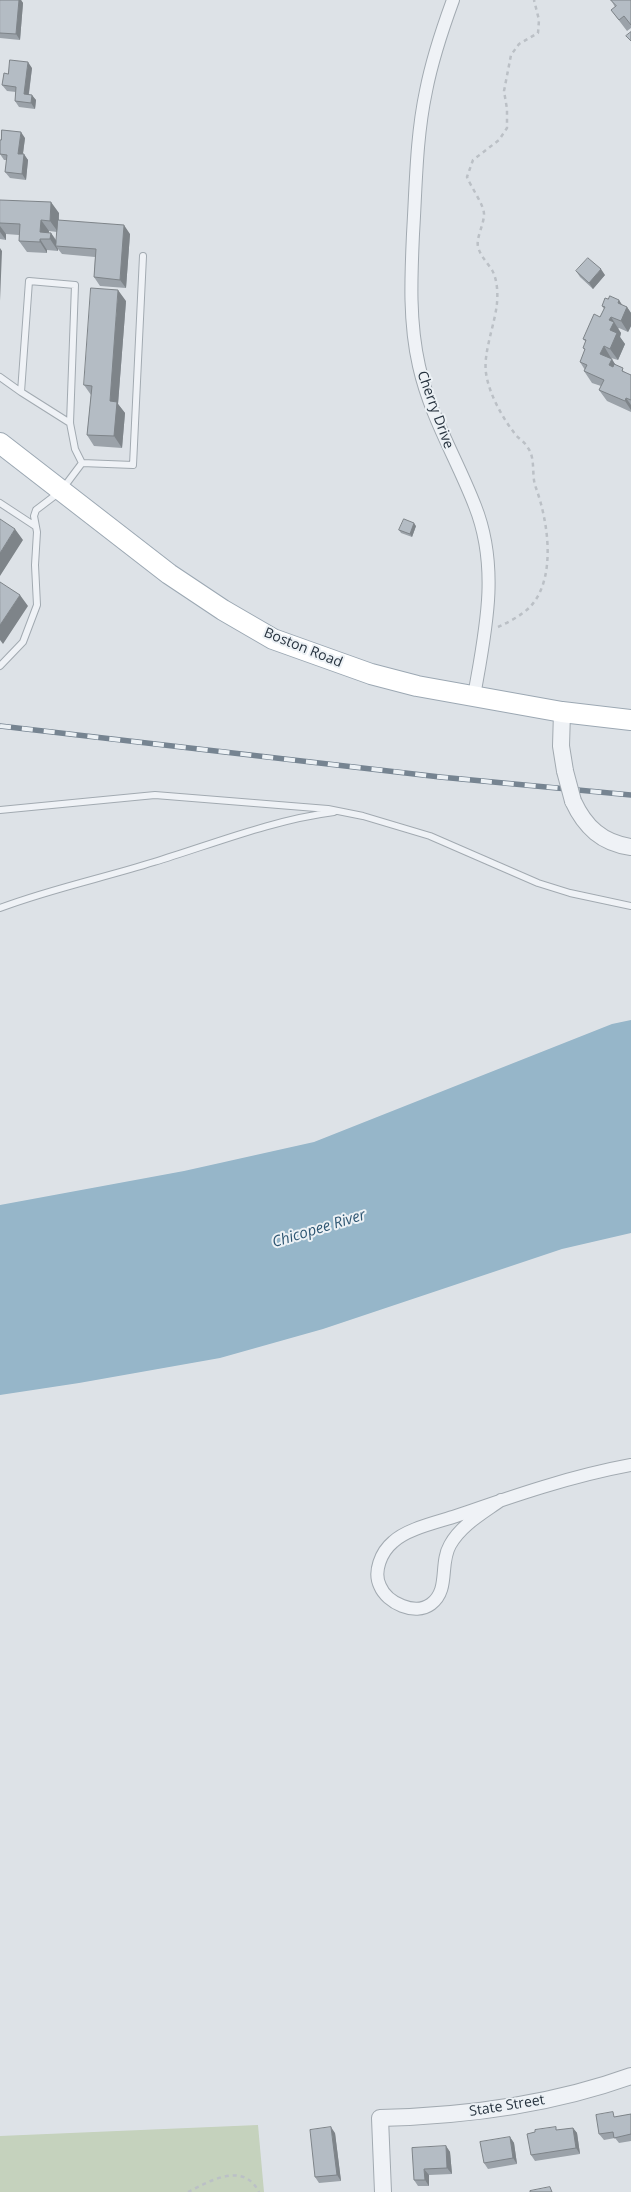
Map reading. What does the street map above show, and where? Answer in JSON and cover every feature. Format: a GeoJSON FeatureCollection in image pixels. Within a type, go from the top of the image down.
{"type":"FeatureCollection","features":[{"type":"Feature","properties":{"kind":"main road","name":"Boston Road"},"geometry":{"type":"LineString","coordinates":[[0,443],[169,574],[223,610],[273,639],[370,674],[562,712],[631,720]]}},
{"type":"Feature","properties":{"kind":"street","name":"Cherry Drive"},"geometry":{"type":"LineString","coordinates":[[453,0],[434,58],[426,91],[421,126],[416,168],[411,297],[417,357],[428,398],[440,431],[476,508],[483,532],[490,582],[486,633],[474,696]]}},
{"type":"Feature","properties":{"kind":"street"},"geometry":{"type":"LineString","coordinates":[[562,712],[561,746],[564,771],[574,801],[585,822],[597,834],[609,841],[631,847]]}},
{"type":"Feature","properties":{"kind":"street"},"geometry":{"type":"LineString","coordinates":[[501,1500],[470,1522],[450,1545],[445,1558],[443,1588],[438,1598],[429,1606],[415,1609],[389,1600],[377,1581],[382,1555],[393,1541],[428,1525],[501,1500],[631,1465]]}},
{"type":"Feature","properties":{"kind":"street","name":"State Street"},"geometry":{"type":"LineString","coordinates":[[384,2192],[380,2118],[426,2117],[520,2104],[570,2095],[631,2076]]}},
{"type":"Feature","properties":{"kind":"lane"},"geometry":{"type":"LineString","coordinates":[[82,463],[134,465],[142,256]]}},
{"type":"Feature","properties":{"kind":"lane"},"geometry":{"type":"LineString","coordinates":[[21,392],[29,281],[75,285],[70,423],[75,449],[82,463]]}},
{"type":"Feature","properties":{"kind":"lane"},"geometry":{"type":"LineString","coordinates":[[0,377],[70,423]]}},
{"type":"Feature","properties":{"kind":"lane"},"geometry":{"type":"LineString","coordinates":[[0,666],[23,642],[37,605],[34,516],[36,510],[61,491],[82,463]]}},
{"type":"Feature","properties":{"kind":"lane"},"geometry":{"type":"LineString","coordinates":[[0,503],[35,526]]}},
{"type":"Feature","properties":{"kind":"lane"},"geometry":{"type":"LineString","coordinates":[[0,810],[155,795],[340,811],[430,836],[538,883],[570,893],[631,906]]}},
{"type":"Feature","properties":{"kind":"lane"},"geometry":{"type":"LineString","coordinates":[[0,908],[30,897],[154,862],[278,823],[304,816],[340,811]]}},
{"type":"Feature","properties":{"kind":"path"},"geometry":{"type":"LineString","coordinates":[[486,633],[508,622],[530,607],[542,587],[548,568],[544,513],[540,496],[535,487],[529,448],[506,421],[488,384],[485,371],[486,354],[492,335],[497,302],[497,285],[492,270],[482,258],[478,245],[484,213],[482,203],[472,190],[467,176],[473,160],[499,140],[507,128],[507,109],[504,91],[511,55],[519,44],[538,33],[539,20],[534,0]]}},
{"type":"Feature","properties":{"kind":"path"},"geometry":{"type":"LineString","coordinates":[[188,2192],[216,2178],[234,2175],[249,2180],[259,2192]]}},
{"type":"Feature","properties":{"kind":"green space"},"geometry":{"type":"Polygon","coordinates":[[[258,2125],[264,2192],[0,2192],[0,2136],[258,2125]]]}},
{"type":"Feature","properties":{"kind":"water","name":"Chicopee River"},"geometry":{"type":"Polygon","coordinates":[[[631,1020],[631,1233],[562,1249],[323,1329],[220,1358],[0,1395],[0,1205],[184,1171],[314,1142],[612,1024],[631,1020]]]}},
{"type":"Feature","properties":{"kind":"building"},"geometry":{"type":"Polygon","coordinates":[[[0,0],[19,0],[16,34],[0,33],[0,0]]]}},
{"type":"Feature","properties":{"kind":"building"},"geometry":{"type":"Polygon","coordinates":[[[611,0],[631,0],[631,25],[624,16],[619,20],[611,10],[616,6],[611,0]]]}},
{"type":"Feature","properties":{"kind":"building"},"geometry":{"type":"Polygon","coordinates":[[[631,32],[631,41],[626,36],[631,32]]]}},
{"type":"Feature","properties":{"kind":"building"},"geometry":{"type":"Polygon","coordinates":[[[10,60],[28,62],[24,94],[32,95],[31,103],[15,101],[16,87],[2,85],[4,73],[8,74],[10,60]]]}},
{"type":"Feature","properties":{"kind":"building"},"geometry":{"type":"Polygon","coordinates":[[[2,130],[21,132],[18,154],[24,154],[22,174],[5,172],[7,155],[0,154],[2,130]]]}},
{"type":"Feature","properties":{"kind":"building"},"geometry":{"type":"Polygon","coordinates":[[[0,200],[51,202],[50,221],[41,220],[40,232],[51,233],[50,239],[40,239],[40,242],[19,241],[20,224],[0,223],[0,200]]]}},
{"type":"Feature","properties":{"kind":"building"},"geometry":{"type":"Polygon","coordinates":[[[58,220],[124,225],[120,280],[94,277],[96,249],[56,246],[58,220]]]}},
{"type":"Feature","properties":{"kind":"building"},"geometry":{"type":"Polygon","coordinates":[[[588,258],[601,269],[589,283],[576,271],[588,258]]]}},
{"type":"Feature","properties":{"kind":"building"},"geometry":{"type":"Polygon","coordinates":[[[91,288],[118,290],[110,401],[117,402],[114,436],[87,435],[92,386],[84,385],[91,288]]]}},
{"type":"Feature","properties":{"kind":"building"},"geometry":{"type":"Polygon","coordinates":[[[610,296],[619,300],[618,303],[627,307],[621,321],[611,317],[609,320],[614,322],[610,330],[617,333],[610,349],[604,346],[600,354],[612,359],[609,365],[613,367],[614,364],[623,368],[622,371],[631,375],[631,400],[626,398],[625,401],[599,390],[604,380],[584,371],[587,365],[580,362],[585,349],[583,348],[586,340],[583,339],[594,314],[600,317],[605,307],[602,306],[605,298],[608,299],[610,296]]]}},
{"type":"Feature","properties":{"kind":"building"},"geometry":{"type":"Polygon","coordinates":[[[0,519],[15,529],[0,553],[0,519]]]}},
{"type":"Feature","properties":{"kind":"building"},"geometry":{"type":"Polygon","coordinates":[[[404,519],[414,523],[410,534],[399,530],[404,519]]]}},
{"type":"Feature","properties":{"kind":"building"},"geometry":{"type":"Polygon","coordinates":[[[0,582],[20,595],[0,625],[0,582]]]}},
{"type":"Feature","properties":{"kind":"building"},"geometry":{"type":"Polygon","coordinates":[[[613,2112],[614,2117],[631,2114],[631,2134],[614,2138],[613,2132],[599,2134],[596,2115],[613,2112]]]}},
{"type":"Feature","properties":{"kind":"building"},"geometry":{"type":"Polygon","coordinates":[[[331,2127],[337,2175],[315,2177],[310,2130],[331,2127]]]}},
{"type":"Feature","properties":{"kind":"building"},"geometry":{"type":"Polygon","coordinates":[[[556,2127],[556,2130],[573,2128],[576,2148],[531,2155],[527,2134],[535,2132],[535,2130],[556,2127]]]}},
{"type":"Feature","properties":{"kind":"building"},"geometry":{"type":"Polygon","coordinates":[[[510,2137],[513,2158],[484,2163],[480,2142],[510,2137]]]}},
{"type":"Feature","properties":{"kind":"building"},"geometry":{"type":"Polygon","coordinates":[[[446,2146],[447,2168],[424,2169],[425,2180],[414,2180],[412,2148],[446,2146]]]}},
{"type":"Feature","properties":{"kind":"building"},"geometry":{"type":"Polygon","coordinates":[[[550,2187],[552,2192],[530,2192],[530,2191],[550,2187]]]}},
{"type":"Feature","properties":{"kind":"railway"},"geometry":{"type":"LineString","coordinates":[[0,726],[440,777],[631,795]]}}]}
